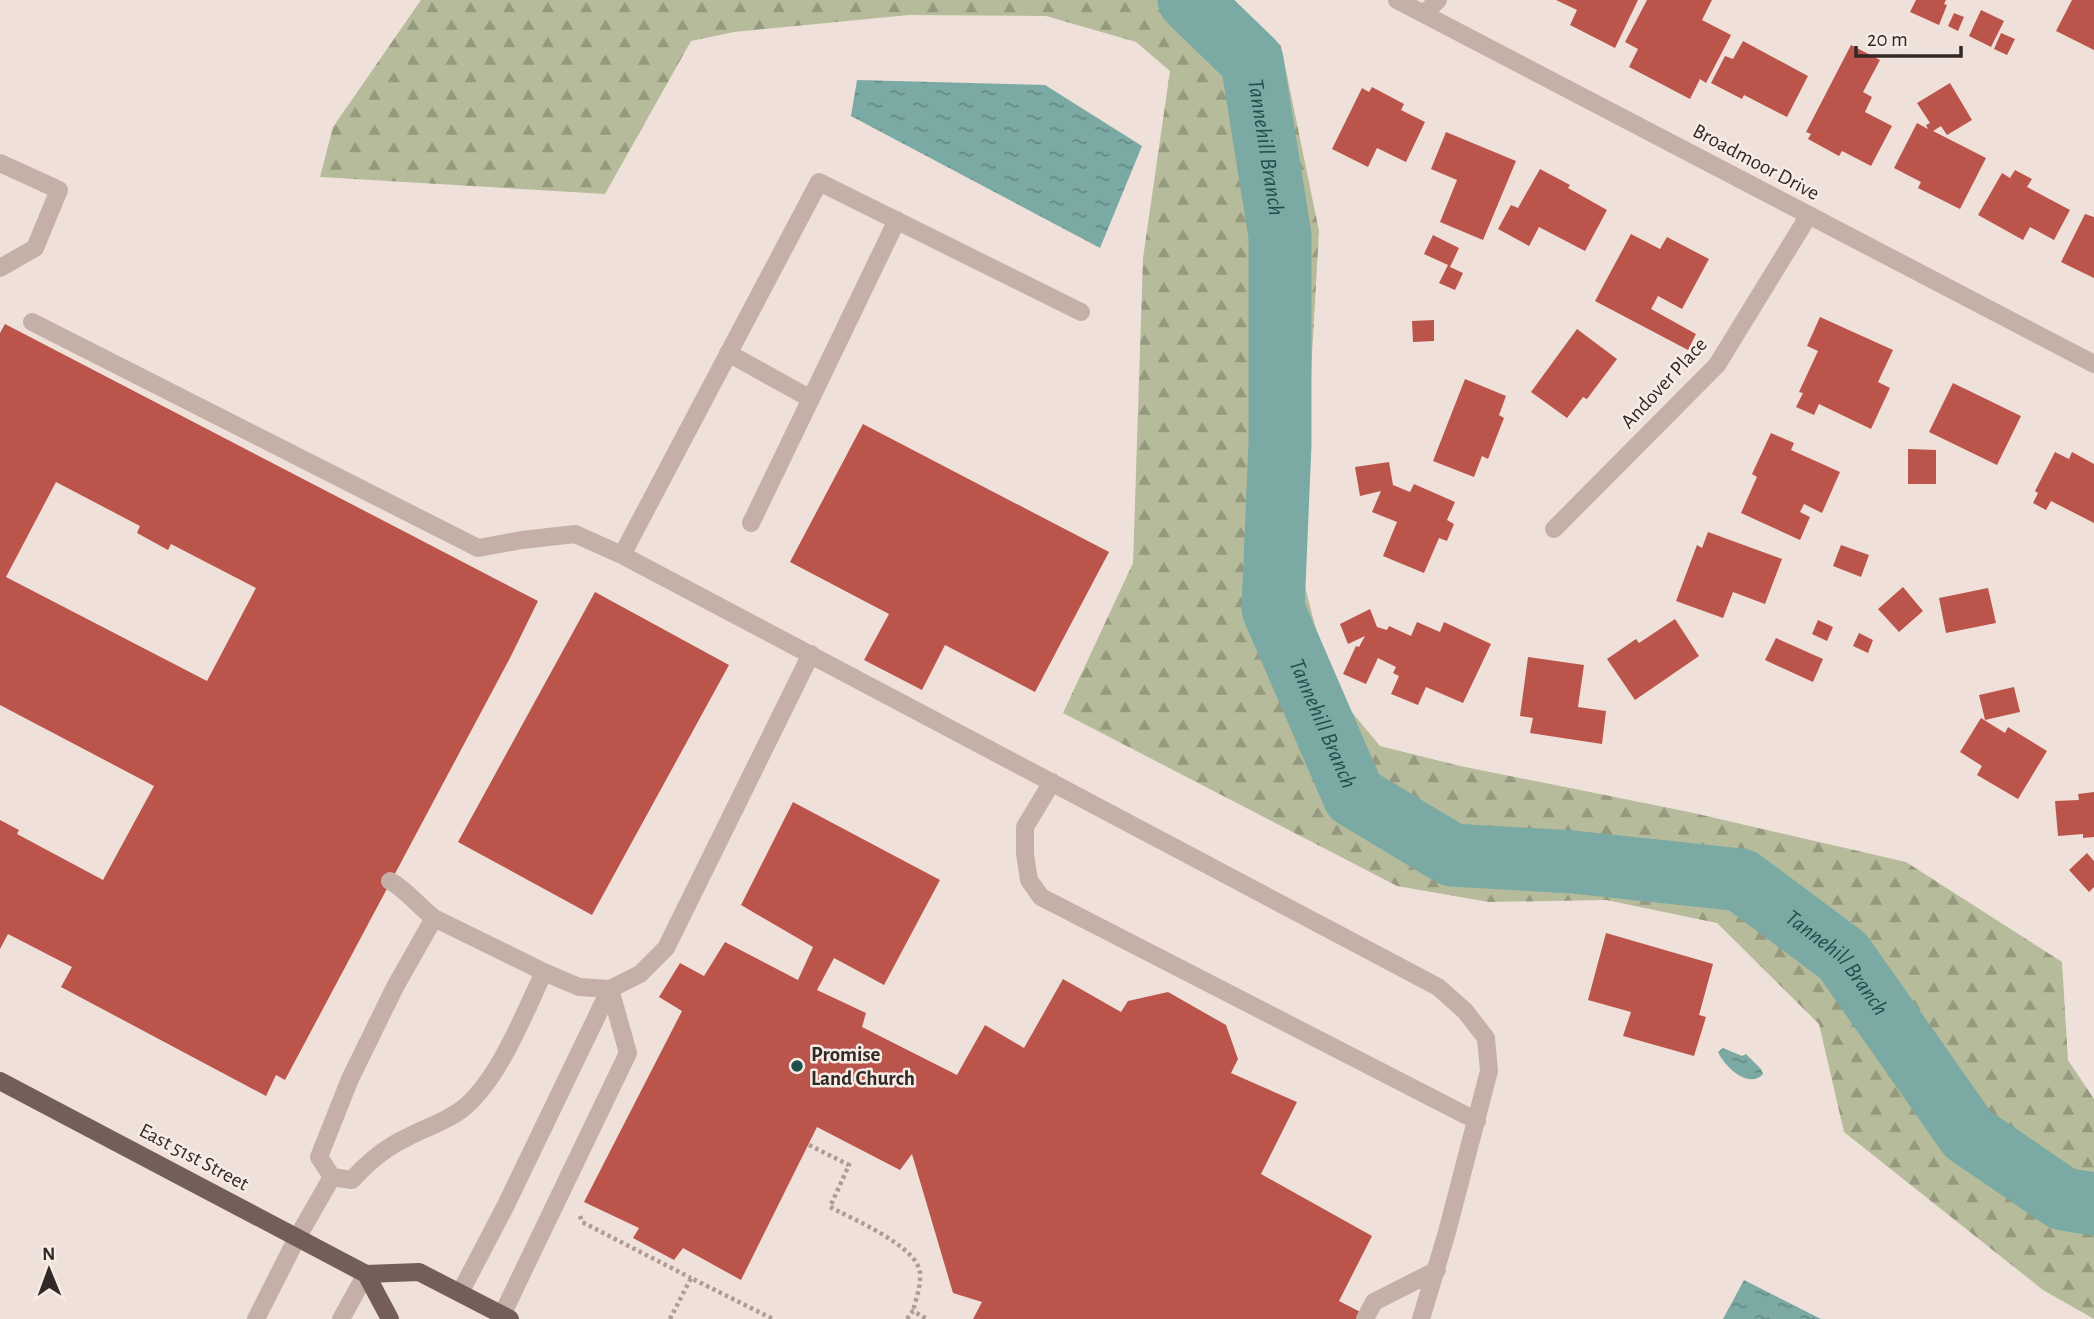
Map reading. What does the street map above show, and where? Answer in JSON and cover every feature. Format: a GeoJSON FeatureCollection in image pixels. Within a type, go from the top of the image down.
{"type":"FeatureCollection","features":[{"type":"Feature","properties":{"kind":"main road","name":"East 51st Street"},"geometry":{"type":"LineString","coordinates":[[0,1081],[366,1273],[419,1272],[506,1317]]}},
{"type":"Feature","properties":{"kind":"main road"},"geometry":{"type":"LineString","coordinates":[[366,1273],[390,1319]]}},
{"type":"Feature","properties":{"kind":"street","name":"Broadmoor Drive"},"geometry":{"type":"LineString","coordinates":[[1397,0],[2094,364]]}},
{"type":"Feature","properties":{"kind":"street"},"geometry":{"type":"LineString","coordinates":[[1424,14],[1438,0]]}},
{"type":"Feature","properties":{"kind":"street"},"geometry":{"type":"LineString","coordinates":[[0,163],[59,190],[35,248],[0,268]]}},
{"type":"Feature","properties":{"kind":"street"},"geometry":{"type":"LineString","coordinates":[[622,555],[819,182],[1081,312]]}},
{"type":"Feature","properties":{"kind":"street","name":"Andover Place"},"geometry":{"type":"LineString","coordinates":[[1554,529],[1717,365],[1809,215]]}},
{"type":"Feature","properties":{"kind":"street"},"geometry":{"type":"LineString","coordinates":[[751,523],[897,220]]}},
{"type":"Feature","properties":{"kind":"street"},"geometry":{"type":"LineString","coordinates":[[32,322],[478,548],[575,534],[622,555],[1438,987],[1465,1010],[1486,1038],[1489,1071],[1437,1270],[1421,1319]]}},
{"type":"Feature","properties":{"kind":"street"},"geometry":{"type":"LineString","coordinates":[[728,353],[811,399]]}},
{"type":"Feature","properties":{"kind":"street"},"geometry":{"type":"LineString","coordinates":[[390,881],[402,887],[421,908],[435,918],[579,987],[610,989],[640,974],[666,948],[811,654]]}},
{"type":"Feature","properties":{"kind":"street"},"geometry":{"type":"LineString","coordinates":[[1052,782],[1025,827],[1025,855],[1029,880],[1041,897],[1477,1121]]}},
{"type":"Feature","properties":{"kind":"street"},"geometry":{"type":"LineString","coordinates":[[435,918],[395,987],[350,1079],[319,1157],[332,1177],[352,1180],[392,1145],[464,1108],[490,1079],[544,972]]}},
{"type":"Feature","properties":{"kind":"street"},"geometry":{"type":"LineString","coordinates":[[460,1293],[505,1207],[610,989]]}},
{"type":"Feature","properties":{"kind":"street"},"geometry":{"type":"LineString","coordinates":[[506,1317],[628,1053],[610,989]]}},
{"type":"Feature","properties":{"kind":"street"},"geometry":{"type":"LineString","coordinates":[[256,1319],[332,1177]]}},
{"type":"Feature","properties":{"kind":"street"},"geometry":{"type":"LineString","coordinates":[[1365,1319],[1374,1302],[1437,1270]]}},
{"type":"Feature","properties":{"kind":"street"},"geometry":{"type":"LineString","coordinates":[[341,1319],[366,1273]]}},
{"type":"Feature","properties":{"kind":"path"},"geometry":{"type":"LineString","coordinates":[[809,1145],[849,1165],[830,1207],[902,1247],[920,1271],[919,1290],[913,1311],[907,1319]]}},
{"type":"Feature","properties":{"kind":"path"},"geometry":{"type":"LineString","coordinates":[[577,1208],[582,1222],[771,1318]]}},
{"type":"Feature","properties":{"kind":"path"},"geometry":{"type":"LineString","coordinates":[[670,1319],[691,1278]]}},
{"type":"Feature","properties":{"kind":"path"},"geometry":{"type":"LineString","coordinates":[[913,1311],[927,1319]]}},
{"type":"Feature","properties":{"kind":"green space"},"geometry":{"type":"Polygon","coordinates":[[[421,0],[1234,0],[1281,46],[1319,231],[1300,568],[1331,687],[1380,746],[1460,766],[1689,812],[1906,862],[2062,962],[2068,1060],[2094,1099],[2094,1319],[2043,1290],[1844,1132],[1819,1024],[1717,923],[1606,900],[1489,902],[1397,886],[1063,713],[1133,563],[1143,258],[1170,71],[1136,42],[1046,16],[909,15],[734,32],[691,41],[605,194],[320,177],[333,127],[421,0]]]}},
{"type":"Feature","properties":{"kind":"water"},"geometry":{"type":"Polygon","coordinates":[[[857,80],[1045,85],[1142,146],[1100,248],[851,116],[857,80]]]}},
{"type":"Feature","properties":{"kind":"water"},"geometry":{"type":"Polygon","coordinates":[[[1723,1048],[1742,1056],[1746,1054],[1763,1074],[1751,1079],[1737,1074],[1721,1058],[1718,1052],[1723,1048]]]}},
{"type":"Feature","properties":{"kind":"water"},"geometry":{"type":"Polygon","coordinates":[[[1744,1280],[1821,1319],[1723,1319],[1744,1280]]]}},
{"type":"Feature","properties":{"kind":"building"},"geometry":{"type":"Polygon","coordinates":[[[1556,0],[1638,0],[1615,48],[1570,25],[1577,10],[1556,0]]]}},
{"type":"Feature","properties":{"kind":"building"},"geometry":{"type":"Polygon","coordinates":[[[1647,0],[1712,0],[1702,20],[1731,35],[1706,83],[1700,79],[1690,99],[1629,67],[1638,49],[1625,42],[1647,0]]]}},
{"type":"Feature","properties":{"kind":"building"},"geometry":{"type":"Polygon","coordinates":[[[1916,0],[1946,0],[1944,4],[1947,5],[1939,25],[1910,12],[1916,0]]]}},
{"type":"Feature","properties":{"kind":"building"},"geometry":{"type":"Polygon","coordinates":[[[2072,0],[2094,0],[2094,50],[2056,31],[2072,0]]]}},
{"type":"Feature","properties":{"kind":"building"},"geometry":{"type":"Polygon","coordinates":[[[1981,10],[2004,21],[1991,47],[1969,36],[1981,10]]]}},
{"type":"Feature","properties":{"kind":"building"},"geometry":{"type":"Polygon","coordinates":[[[1954,13],[1964,17],[1958,31],[1948,26],[1954,13]]]}},
{"type":"Feature","properties":{"kind":"building"},"geometry":{"type":"Polygon","coordinates":[[[2001,33],[2015,39],[2007,55],[1994,49],[2001,33]]]}},
{"type":"Feature","properties":{"kind":"building"},"geometry":{"type":"Polygon","coordinates":[[[1743,41],[1808,76],[1787,117],[1744,95],[1742,99],[1711,83],[1725,56],[1733,59],[1743,41]]]}},
{"type":"Feature","properties":{"kind":"building"},"geometry":{"type":"Polygon","coordinates":[[[1851,45],[1880,60],[1863,92],[1872,97],[1865,112],[1892,126],[1871,166],[1842,151],[1839,156],[1808,139],[1811,134],[1806,132],[1851,45]]]}},
{"type":"Feature","properties":{"kind":"building"},"geometry":{"type":"Polygon","coordinates":[[[1950,83],[1972,120],[1947,135],[1941,126],[1933,131],[1986,158],[1960,209],[1918,188],[1921,182],[1894,168],[1917,123],[1928,129],[1926,125],[1930,123],[1917,103],[1950,83]]]}},
{"type":"Feature","properties":{"kind":"building"},"geometry":{"type":"Polygon","coordinates":[[[1372,87],[1404,104],[1401,110],[1425,122],[1406,162],[1377,148],[1368,167],[1332,149],[1362,88],[1369,92],[1372,87]]]}},
{"type":"Feature","properties":{"kind":"building"},"geometry":{"type":"Polygon","coordinates":[[[1446,132],[1516,161],[1483,240],[1440,222],[1457,180],[1431,169],[1446,132]]]}},
{"type":"Feature","properties":{"kind":"building"},"geometry":{"type":"Polygon","coordinates":[[[1540,169],[1607,210],[1585,251],[1539,227],[1529,246],[1498,229],[1511,205],[1518,208],[1540,169]]]}},
{"type":"Feature","properties":{"kind":"building"},"geometry":{"type":"Polygon","coordinates":[[[2015,170],[2032,179],[2027,187],[2070,210],[2054,240],[2030,227],[2023,240],[1978,215],[2002,173],[2010,178],[2015,170]]]}},
{"type":"Feature","properties":{"kind":"building"},"geometry":{"type":"Polygon","coordinates":[[[2085,214],[2094,217],[2094,278],[2061,262],[2085,214]]]}},
{"type":"Feature","properties":{"kind":"building"},"geometry":{"type":"Polygon","coordinates":[[[1631,234],[1660,249],[1667,237],[1709,259],[1682,309],[1658,296],[1651,309],[1696,334],[1688,350],[1595,301],[1631,234]]]}},
{"type":"Feature","properties":{"kind":"building"},"geometry":{"type":"Polygon","coordinates":[[[1433,235],[1459,248],[1450,267],[1463,273],[1455,290],[1439,283],[1448,265],[1424,254],[1433,235]]]}},
{"type":"Feature","properties":{"kind":"building"},"geometry":{"type":"Polygon","coordinates":[[[1820,317],[1893,350],[1878,382],[1890,388],[1871,429],[1819,404],[1814,415],[1796,407],[1803,393],[1799,392],[1818,351],[1807,346],[1820,317]]]}},
{"type":"Feature","properties":{"kind":"building"},"geometry":{"type":"Polygon","coordinates":[[[1434,320],[1434,341],[1413,342],[1412,321],[1434,320]]]}},
{"type":"Feature","properties":{"kind":"building"},"geometry":{"type":"Polygon","coordinates":[[[5,324],[538,601],[285,1080],[276,1075],[266,1096],[61,987],[72,967],[8,934],[0,949],[0,820],[19,830],[17,834],[103,880],[154,786],[0,705],[0,333],[5,324]],[[56,482],[6,577],[207,681],[256,588],[171,544],[168,550],[137,533],[140,526],[56,482]]]}},
{"type":"Feature","properties":{"kind":"building"},"geometry":{"type":"Polygon","coordinates":[[[1577,329],[1617,359],[1587,399],[1583,397],[1567,418],[1531,392],[1577,329]]]}},
{"type":"Feature","properties":{"kind":"building"},"geometry":{"type":"Polygon","coordinates":[[[1465,379],[1506,396],[1499,415],[1504,418],[1488,459],[1482,456],[1474,477],[1433,461],[1465,379]]]}},
{"type":"Feature","properties":{"kind":"building"},"geometry":{"type":"Polygon","coordinates":[[[1953,383],[2021,416],[1997,465],[1929,432],[1953,383]]]}},
{"type":"Feature","properties":{"kind":"building"},"geometry":{"type":"Polygon","coordinates":[[[863,424],[1109,552],[1035,692],[945,645],[922,690],[864,660],[889,614],[790,562],[863,424]]]}},
{"type":"Feature","properties":{"kind":"building"},"geometry":{"type":"Polygon","coordinates":[[[1771,433],[1794,443],[1791,450],[1840,472],[1822,513],[1804,504],[1800,512],[1810,517],[1800,540],[1741,513],[1757,477],[1752,474],[1771,433]]]}},
{"type":"Feature","properties":{"kind":"building"},"geometry":{"type":"Polygon","coordinates":[[[1908,449],[1936,450],[1936,484],[1908,484],[1908,449]]]}},
{"type":"Feature","properties":{"kind":"building"},"geometry":{"type":"Polygon","coordinates":[[[2055,452],[2069,459],[2072,452],[2094,464],[2094,523],[2051,501],[2046,510],[2033,503],[2038,493],[2035,491],[2055,452]]]}},
{"type":"Feature","properties":{"kind":"building"},"geometry":{"type":"Polygon","coordinates":[[[1389,462],[1393,485],[1410,492],[1414,484],[1455,502],[1447,520],[1454,524],[1447,541],[1439,538],[1424,573],[1383,556],[1397,522],[1372,512],[1381,491],[1360,496],[1355,467],[1389,462]]]}},
{"type":"Feature","properties":{"kind":"building"},"geometry":{"type":"Polygon","coordinates":[[[1708,532],[1782,559],[1765,604],[1733,592],[1723,618],[1676,601],[1697,545],[1702,548],[1708,532]]]}},
{"type":"Feature","properties":{"kind":"building"},"geometry":{"type":"Polygon","coordinates":[[[1841,545],[1869,555],[1861,577],[1833,566],[1841,545]]]}},
{"type":"Feature","properties":{"kind":"building"},"geometry":{"type":"Polygon","coordinates":[[[1903,587],[1923,611],[1899,632],[1878,609],[1903,587]]]}},
{"type":"Feature","properties":{"kind":"building"},"geometry":{"type":"Polygon","coordinates":[[[1988,588],[1996,623],[1946,633],[1939,598],[1988,588]]]}},
{"type":"Feature","properties":{"kind":"building"},"geometry":{"type":"Polygon","coordinates":[[[595,592],[729,665],[592,915],[458,842],[595,592]]]}},
{"type":"Feature","properties":{"kind":"building"},"geometry":{"type":"Polygon","coordinates":[[[1370,609],[1377,627],[1387,630],[1389,626],[1411,636],[1417,622],[1440,632],[1444,622],[1491,644],[1463,703],[1426,687],[1418,705],[1391,694],[1399,676],[1393,673],[1396,667],[1378,658],[1366,684],[1343,674],[1356,646],[1359,647],[1365,636],[1348,644],[1340,624],[1370,609]]]}},
{"type":"Feature","properties":{"kind":"building"},"geometry":{"type":"Polygon","coordinates":[[[1675,619],[1699,656],[1635,700],[1607,659],[1636,639],[1639,643],[1675,619]]]}},
{"type":"Feature","properties":{"kind":"building"},"geometry":{"type":"Polygon","coordinates":[[[1818,620],[1833,627],[1827,641],[1812,634],[1818,620]]]}},
{"type":"Feature","properties":{"kind":"building"},"geometry":{"type":"Polygon","coordinates":[[[1859,633],[1873,640],[1868,653],[1853,646],[1859,633]]]}},
{"type":"Feature","properties":{"kind":"building"},"geometry":{"type":"Polygon","coordinates":[[[1776,638],[1823,659],[1813,682],[1765,660],[1776,638]]]}},
{"type":"Feature","properties":{"kind":"building"},"geometry":{"type":"Polygon","coordinates":[[[1528,657],[1584,665],[1578,707],[1606,711],[1602,744],[1530,733],[1533,718],[1520,716],[1528,657]]]}},
{"type":"Feature","properties":{"kind":"building"},"geometry":{"type":"Polygon","coordinates":[[[2014,687],[2020,712],[1985,720],[1979,695],[2014,687]]]}},
{"type":"Feature","properties":{"kind":"building"},"geometry":{"type":"Polygon","coordinates":[[[1981,718],[2005,733],[2008,727],[2047,751],[2018,799],[1977,775],[1982,766],[1960,752],[1981,718]]]}},
{"type":"Feature","properties":{"kind":"building"},"geometry":{"type":"Polygon","coordinates":[[[2094,792],[2094,837],[2083,838],[2083,834],[2058,836],[2055,801],[2079,800],[2078,794],[2094,792]]]}},
{"type":"Feature","properties":{"kind":"building","name":"Promise Land Church"},"geometry":{"type":"Polygon","coordinates":[[[793,802],[940,880],[884,985],[834,958],[817,990],[866,1013],[862,1027],[957,1075],[985,1025],[1024,1048],[1063,979],[1121,1012],[1128,1001],[1168,992],[1226,1025],[1238,1059],[1231,1073],[1297,1102],[1261,1174],[1372,1236],[1339,1301],[1374,1319],[973,1319],[982,1302],[953,1293],[912,1154],[900,1170],[817,1127],[741,1280],[683,1248],[674,1260],[633,1238],[639,1228],[584,1202],[682,1011],[659,997],[680,963],[704,976],[725,942],[798,980],[813,947],[741,905],[793,802]]]}},
{"type":"Feature","properties":{"kind":"building"},"geometry":{"type":"Polygon","coordinates":[[[2087,853],[2094,861],[2094,887],[2089,892],[2069,870],[2087,853]]]}},
{"type":"Feature","properties":{"kind":"building"},"geometry":{"type":"Polygon","coordinates":[[[1606,933],[1713,964],[1699,1015],[1706,1017],[1694,1056],[1623,1036],[1631,1012],[1588,1000],[1606,933]]]}},
{"type":"Feature","properties":{"kind":"waterway","name":"Tannehill Branch"},"geometry":{"type":"LineString","coordinates":[[1189,0],[1252,61],[1280,236],[1280,444],[1273,609],[1354,796],[1452,855],[1573,862],[1741,880],[1843,956],[1968,1134],[2063,1199],[2094,1204]]}},
{"type":"Feature","properties":{"kind":"place","name":"Promise Land Church"},"geometry":{"type":"Point","coordinates":[797,1066]}}]}
